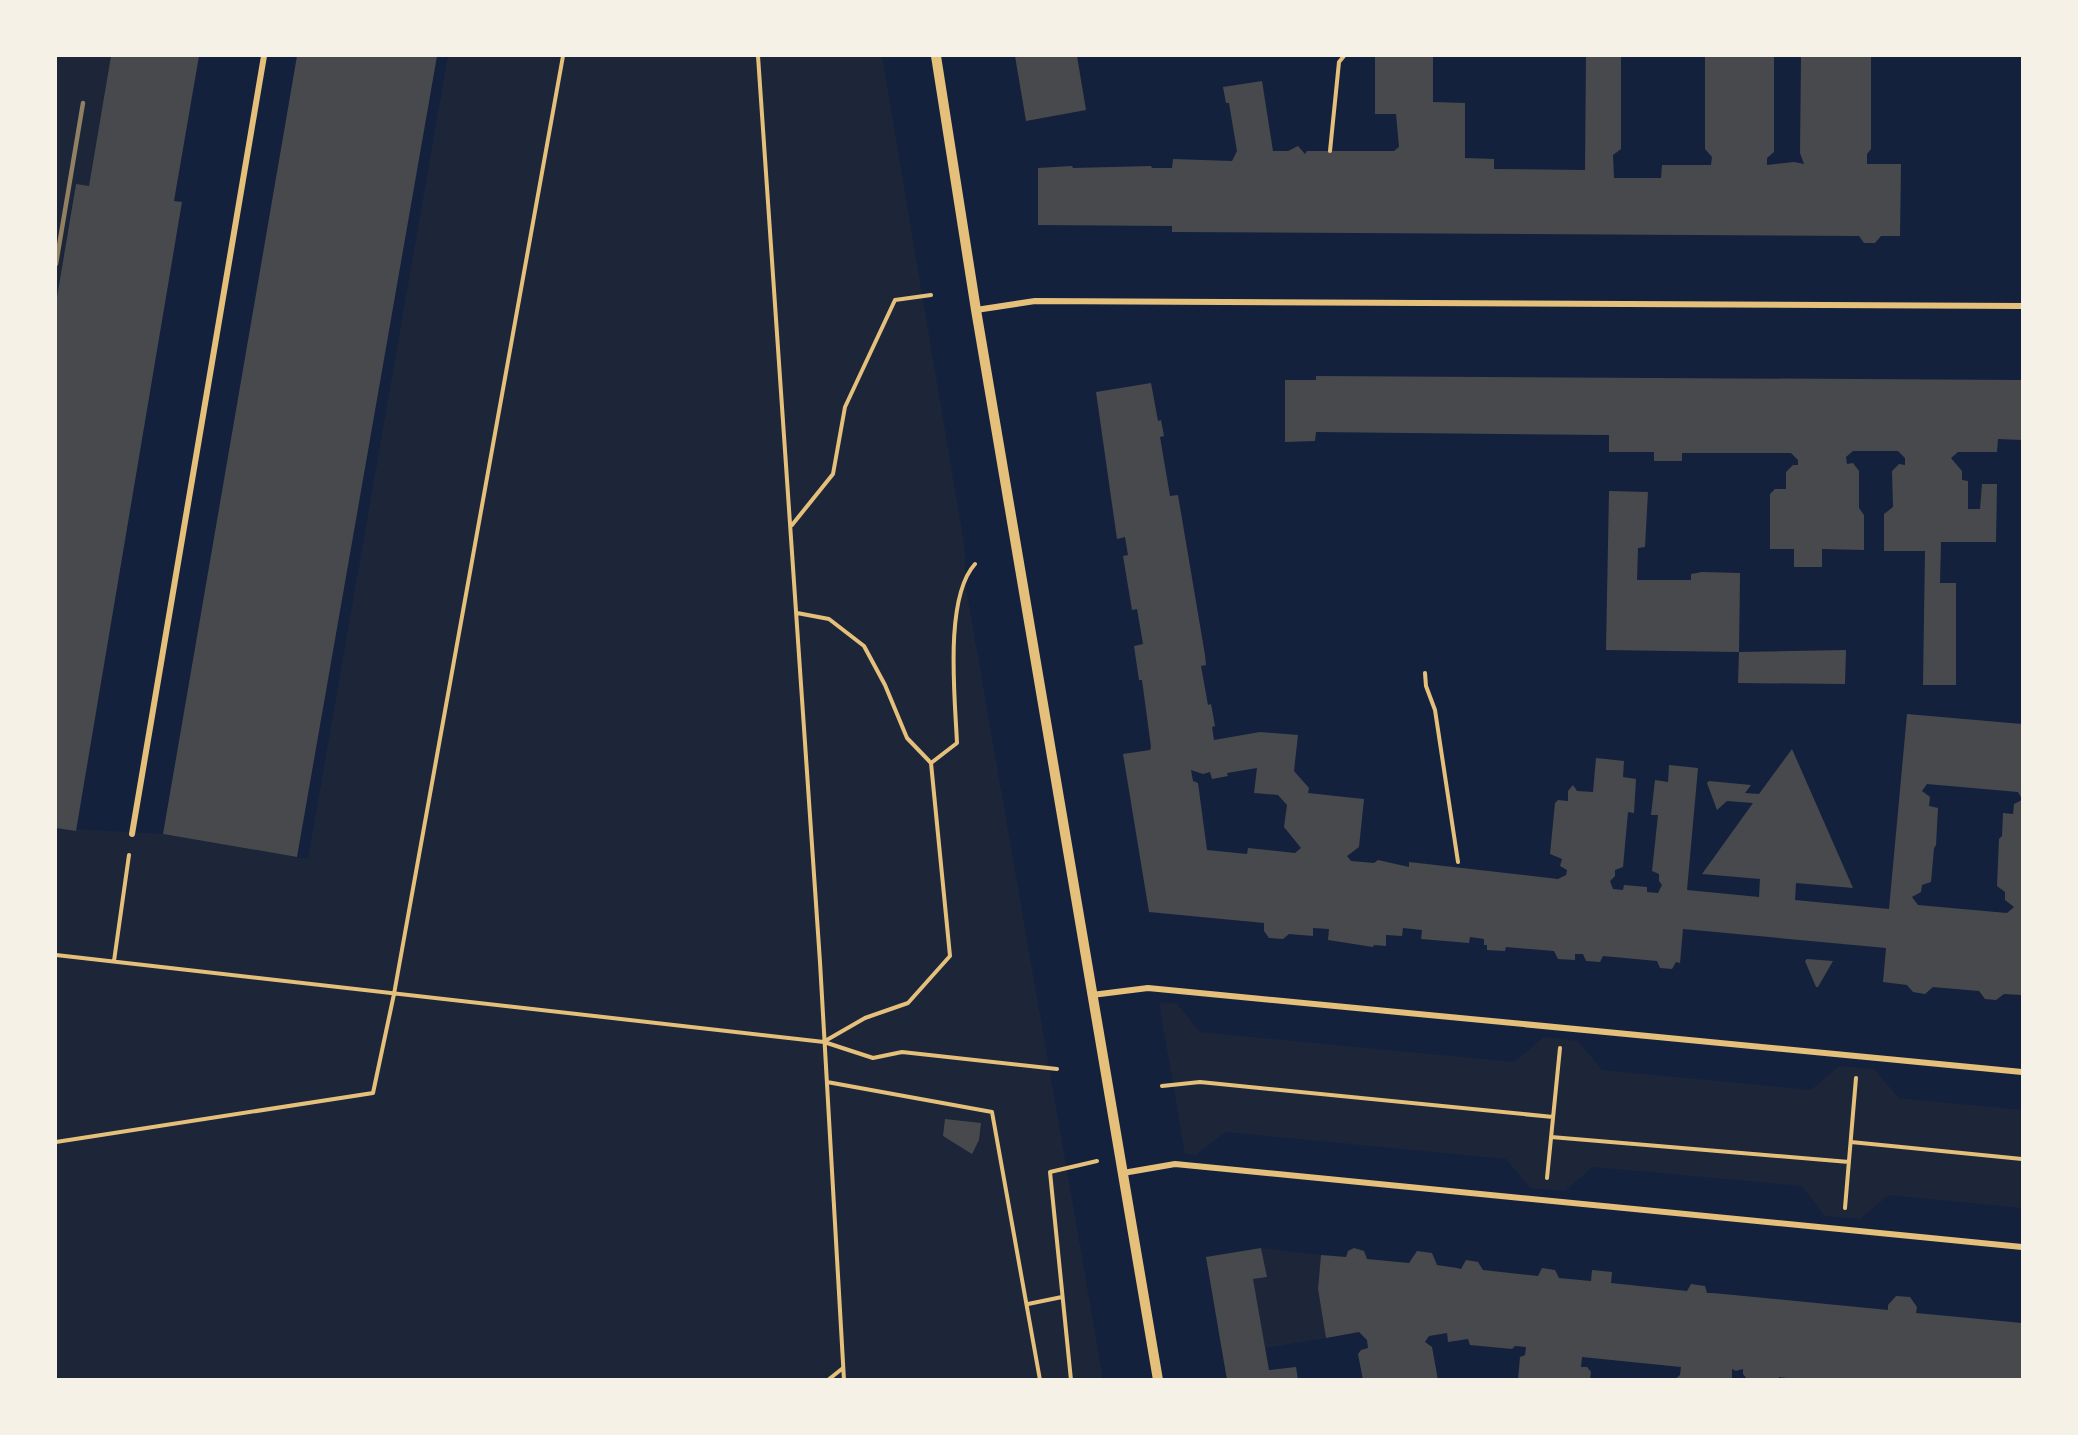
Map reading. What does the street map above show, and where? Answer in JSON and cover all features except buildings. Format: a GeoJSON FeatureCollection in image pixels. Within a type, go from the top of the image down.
{"type":"FeatureCollection","features":[{"type":"Feature","properties":{"kind":"street"},"geometry":{"type":"LineString","coordinates":[[132,834],[264,56]]}},
{"type":"Feature","properties":{"kind":"street"},"geometry":{"type":"LineString","coordinates":[[936,56],[976,310],[1158,1380]]}},
{"type":"Feature","properties":{"kind":"street"},"geometry":{"type":"LineString","coordinates":[[976,310],[1035,301],[2022,306]]}},
{"type":"Feature","properties":{"kind":"street"},"geometry":{"type":"LineString","coordinates":[[1092,995],[1148,988],[2022,1072]]}},
{"type":"Feature","properties":{"kind":"street"},"geometry":{"type":"LineString","coordinates":[[1122,1173],[1175,1164],[2022,1247]]}},
{"type":"Feature","properties":{"kind":"path"},"geometry":{"type":"LineString","coordinates":[[56,1142],[373,1093],[394,994],[563,56]]}},
{"type":"Feature","properties":{"kind":"path"},"geometry":{"type":"LineString","coordinates":[[758,56],[797,613],[844,1380]]}},
{"type":"Feature","properties":{"kind":"path"},"geometry":{"type":"LineString","coordinates":[[1330,151],[1339,62],[1344,56]]}},
{"type":"Feature","properties":{"kind":"path"},"geometry":{"type":"LineString","coordinates":[[791,525],[833,474],[845,407],[895,300],[931,295]]}},
{"type":"Feature","properties":{"kind":"path"},"geometry":{"type":"LineString","coordinates":[[931,763],[957,743],[953,646],[965,575],[975,564]]}},
{"type":"Feature","properties":{"kind":"path"},"geometry":{"type":"LineString","coordinates":[[797,613],[829,620],[864,646],[885,684],[907,738],[931,763],[950,956],[908,1003],[865,1018],[824,1042]]}},
{"type":"Feature","properties":{"kind":"path"},"geometry":{"type":"LineString","coordinates":[[1425,673],[1426,686],[1436,710],[1458,862]]}},
{"type":"Feature","properties":{"kind":"path"},"geometry":{"type":"LineString","coordinates":[[114,962],[132,834]]}},
{"type":"Feature","properties":{"kind":"path"},"geometry":{"type":"LineString","coordinates":[[56,955],[824,1042],[873,1058],[902,1052],[1057,1069]]}},
{"type":"Feature","properties":{"kind":"path"},"geometry":{"type":"LineString","coordinates":[[1545,1200],[1562,1027]]}},
{"type":"Feature","properties":{"kind":"path"},"geometry":{"type":"LineString","coordinates":[[1843,1230],[1858,1056]]}},
{"type":"Feature","properties":{"kind":"path"},"geometry":{"type":"LineString","coordinates":[[826,1082],[992,1112],[1040,1380]]}},
{"type":"Feature","properties":{"kind":"path"},"geometry":{"type":"LineString","coordinates":[[1162,1086],[1200,1082],[1553,1117]]}},
{"type":"Feature","properties":{"kind":"path"},"geometry":{"type":"LineString","coordinates":[[1551,1137],[1849,1162]]}},
{"type":"Feature","properties":{"kind":"path"},"geometry":{"type":"LineString","coordinates":[[1851,1142],[2022,1159]]}},
{"type":"Feature","properties":{"kind":"path"},"geometry":{"type":"LineString","coordinates":[[1071,1380],[1050,1172],[1078,1164]]}},
{"type":"Feature","properties":{"kind":"path"},"geometry":{"type":"LineString","coordinates":[[1028,1304],[1062,1297]]}},
{"type":"Feature","properties":{"kind":"path"},"geometry":{"type":"LineString","coordinates":[[828,1380],[843,1367]]}},
{"type":"Feature","properties":{"kind":"shaded area"},"geometry":{"type":"Polygon","coordinates":[[[56,56],[111,56],[89,186],[75,185],[56,303],[56,56]]]}},
{"type":"Feature","properties":{"kind":"shaded area"},"geometry":{"type":"Polygon","coordinates":[[[448,56],[882,56],[964,544],[966,588],[1103,1379],[56,1379],[56,828],[163,834],[308,859],[448,56]]]}},
{"type":"Feature","properties":{"kind":"shaded area"},"geometry":{"type":"Polygon","coordinates":[[[1159,1002],[1177,1004],[1200,1032],[1514,1062],[1544,1037],[1578,1041],[1602,1070],[1811,1090],[1839,1066],[1874,1069],[1899,1098],[2022,1110],[2022,1208],[1889,1195],[1860,1219],[1825,1216],[1802,1186],[1593,1167],[1565,1191],[1530,1188],[1506,1159],[1226,1132],[1196,1155],[1185,1154],[1159,1002]]]}},
{"type":"Feature","properties":{"kind":"shaded area"},"geometry":{"type":"Polygon","coordinates":[[[1261,1248],[1321,1255],[1318,1289],[1326,1338],[1265,1348],[1253,1279],[1267,1277],[1261,1248]]]}},
{"type":"Feature","properties":{"kind":"railway"},"geometry":{"type":"LineString","coordinates":[[56,264],[83,103]]}}]}
